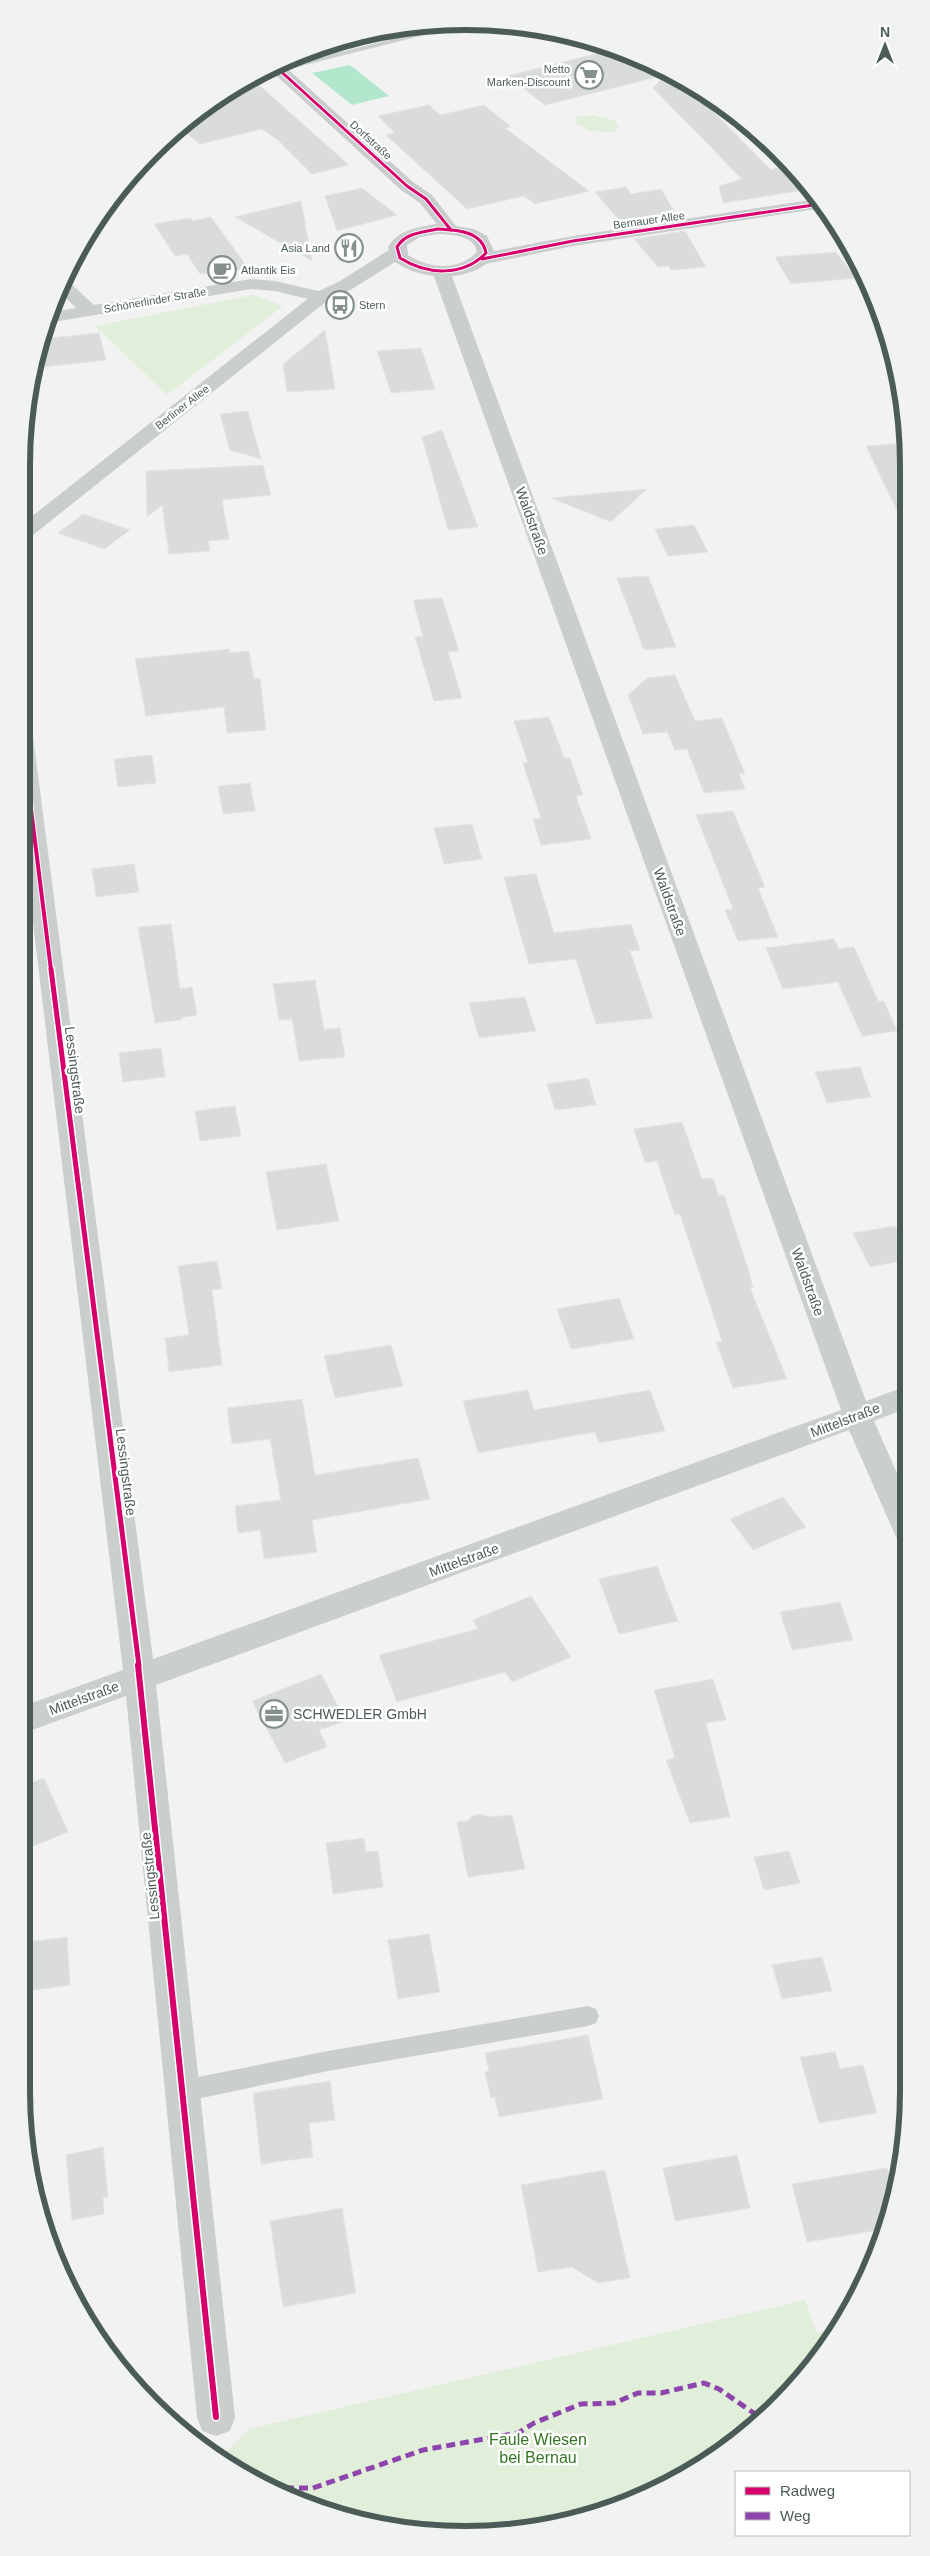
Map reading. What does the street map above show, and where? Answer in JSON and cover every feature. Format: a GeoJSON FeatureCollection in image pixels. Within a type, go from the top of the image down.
{"type":"FeatureCollection","features":[{"type":"Feature","properties":{"kind":"main road","name":"Dorfstraße"},"geometry":{"type":"LineString","coordinates":[[280,72],[407,186],[426,199],[451,230]]}},
{"type":"Feature","properties":{"kind":"main road","name":"Dorfstraße"},"geometry":{"type":"LineString","coordinates":[[407,186],[420,217],[420,226],[415,234]]}},
{"type":"Feature","properties":{"kind":"main road","name":"Bernauer Allee"},"geometry":{"type":"LineString","coordinates":[[414,266],[441,271],[464,268],[482,259],[573,241],[814,205]]}},
{"type":"Feature","properties":{"kind":"main road"},"geometry":{"type":"LineString","coordinates":[[415,234],[451,230]]}},
{"type":"Feature","properties":{"kind":"main road","name":"Bernauer Allee"},"geometry":{"type":"LineString","coordinates":[[451,230],[499,242],[573,241]]}},
{"type":"Feature","properties":{"kind":"main road","name":"Berliner Allee"},"geometry":{"type":"LineString","coordinates":[[30,527],[321,297],[346,285],[397,253],[400,242],[415,234]]}},
{"type":"Feature","properties":{"kind":"main road"},"geometry":{"type":"LineString","coordinates":[[477,237],[486,248],[482,259]]}},
{"type":"Feature","properties":{"kind":"main road"},"geometry":{"type":"LineString","coordinates":[[397,253],[405,263],[414,266]]}},
{"type":"Feature","properties":{"kind":"main road","name":"Berliner Allee"},"geometry":{"type":"LineString","coordinates":[[346,285],[414,266]]}},
{"type":"Feature","properties":{"kind":"street","name":"Waldstraße"},"geometry":{"type":"LineString","coordinates":[[441,271],[858,1415],[900,1511]]}},
{"type":"Feature","properties":{"kind":"street","name":"Schönerlinder Straße"},"geometry":{"type":"LineString","coordinates":[[56,317],[251,284],[275,286],[321,297]]}},
{"type":"Feature","properties":{"kind":"street"},"geometry":{"type":"LineString","coordinates":[[67,290],[90,311]]}},
{"type":"Feature","properties":{"kind":"street","name":"Lessingstraße"},"geometry":{"type":"LineString","coordinates":[[30,801],[140,1678],[216,2417]]}},
{"type":"Feature","properties":{"kind":"street","name":"Mittelstraße"},"geometry":{"type":"LineString","coordinates":[[30,1718],[900,1400]]}},
{"type":"Feature","properties":{"kind":"lane"},"geometry":{"type":"LineString","coordinates":[[302,62],[430,32]]}},
{"type":"Feature","properties":{"kind":"lane"},"geometry":{"type":"LineString","coordinates":[[183,2091],[328,2061],[588,2016]]}},
{"type":"Feature","properties":{"kind":"green space"},"geometry":{"type":"Polygon","coordinates":[[[593,115],[615,121],[619,128],[613,132],[590,131],[577,124],[576,117],[593,115]]]}},
{"type":"Feature","properties":{"kind":"green space"},"geometry":{"type":"Polygon","coordinates":[[[253,295],[283,306],[167,395],[95,326],[253,295]]]}},
{"type":"Feature","properties":{"kind":"green space","name":"Faule Wiesen bei Bernau"},"geometry":{"type":"Polygon","coordinates":[[[805,2300],[817,2333],[829,2330],[810,2356],[773,2399],[707,2453],[682,2468],[631,2493],[605,2503],[550,2518],[493,2525],[465,2526],[408,2522],[352,2511],[299,2493],[247,2468],[224,2454],[249,2429],[805,2300]]]}},
{"type":"Feature","properties":{"kind":"shaded area"},"geometry":{"type":"Polygon","coordinates":[[[350,65],[389,96],[352,105],[312,73],[350,65]]]}},
{"type":"Feature","properties":{"kind":"building"},"geometry":{"type":"Polygon","coordinates":[[[602,52],[660,76],[545,105],[507,76],[602,52]]]}},
{"type":"Feature","properties":{"kind":"building"},"geometry":{"type":"Polygon","coordinates":[[[663,78],[702,100],[771,170],[782,166],[802,190],[723,203],[719,186],[742,179],[653,88],[663,78]]]}},
{"type":"Feature","properties":{"kind":"building"},"geometry":{"type":"Polygon","coordinates":[[[257,83],[349,165],[312,174],[279,141],[262,129],[200,144],[185,132],[223,103],[257,83]]]}},
{"type":"Feature","properties":{"kind":"building"},"geometry":{"type":"Polygon","coordinates":[[[429,105],[440,115],[484,105],[511,127],[505,128],[589,191],[535,204],[524,196],[467,209],[386,135],[395,133],[378,116],[429,105]]]}},
{"type":"Feature","properties":{"kind":"building"},"geometry":{"type":"Polygon","coordinates":[[[626,187],[631,194],[661,189],[678,218],[624,226],[595,192],[626,187]]]}},
{"type":"Feature","properties":{"kind":"building"},"geometry":{"type":"Polygon","coordinates":[[[362,188],[397,215],[337,231],[325,196],[362,188]]]}},
{"type":"Feature","properties":{"kind":"building"},"geometry":{"type":"Polygon","coordinates":[[[301,201],[312,261],[235,217],[301,201]]]}},
{"type":"Feature","properties":{"kind":"building"},"geometry":{"type":"Polygon","coordinates":[[[211,217],[248,268],[208,276],[205,273],[200,274],[187,254],[175,256],[154,224],[191,218],[193,221],[211,217]]]}},
{"type":"Feature","properties":{"kind":"building"},"geometry":{"type":"Polygon","coordinates":[[[685,231],[706,267],[671,270],[669,266],[658,267],[634,239],[685,231]]]}},
{"type":"Feature","properties":{"kind":"building"},"geometry":{"type":"Polygon","coordinates":[[[836,252],[856,278],[791,284],[775,257],[836,252]]]}},
{"type":"Feature","properties":{"kind":"building"},"geometry":{"type":"Polygon","coordinates":[[[325,330],[335,389],[287,392],[283,364],[325,330]]]}},
{"type":"Feature","properties":{"kind":"building"},"geometry":{"type":"Polygon","coordinates":[[[99,333],[106,360],[41,367],[49,338],[99,333]]]}},
{"type":"Feature","properties":{"kind":"building"},"geometry":{"type":"Polygon","coordinates":[[[421,348],[435,389],[391,393],[377,351],[421,348]]]}},
{"type":"Feature","properties":{"kind":"building"},"geometry":{"type":"Polygon","coordinates":[[[248,411],[261,459],[230,450],[220,414],[248,411]]]}},
{"type":"Feature","properties":{"kind":"building"},"geometry":{"type":"Polygon","coordinates":[[[442,430],[478,527],[448,530],[422,437],[442,430]]]}},
{"type":"Feature","properties":{"kind":"building"},"geometry":{"type":"Polygon","coordinates":[[[899,443],[900,517],[866,446],[899,443]]]}},
{"type":"Feature","properties":{"kind":"building"},"geometry":{"type":"Polygon","coordinates":[[[263,465],[271,495],[222,500],[229,539],[208,541],[210,551],[169,554],[162,505],[147,517],[146,471],[263,465]]]}},
{"type":"Feature","properties":{"kind":"building"},"geometry":{"type":"Polygon","coordinates":[[[647,489],[611,522],[551,498],[647,489]]]}},
{"type":"Feature","properties":{"kind":"building"},"geometry":{"type":"Polygon","coordinates":[[[83,514],[130,530],[104,549],[58,533],[83,514]]]}},
{"type":"Feature","properties":{"kind":"building"},"geometry":{"type":"Polygon","coordinates":[[[694,525],[708,552],[668,556],[655,529],[694,525]]]}},
{"type":"Feature","properties":{"kind":"building"},"geometry":{"type":"Polygon","coordinates":[[[648,576],[676,647],[644,650],[617,578],[648,576]]]}},
{"type":"Feature","properties":{"kind":"building"},"geometry":{"type":"Polygon","coordinates":[[[442,598],[459,651],[448,652],[462,698],[434,701],[415,637],[423,636],[413,600],[442,598]]]}},
{"type":"Feature","properties":{"kind":"building"},"geometry":{"type":"Polygon","coordinates":[[[230,649],[230,653],[249,651],[254,679],[260,678],[266,730],[227,733],[224,707],[146,716],[135,659],[230,649]]]}},
{"type":"Feature","properties":{"kind":"building"},"geometry":{"type":"Polygon","coordinates":[[[675,675],[695,721],[722,718],[745,774],[739,774],[745,789],[704,793],[687,749],[675,750],[667,732],[643,734],[628,695],[647,678],[675,675]]]}},
{"type":"Feature","properties":{"kind":"building"},"geometry":{"type":"Polygon","coordinates":[[[549,717],[564,758],[570,758],[583,795],[576,796],[591,839],[541,845],[533,819],[541,818],[523,763],[528,762],[514,721],[549,717]]]}},
{"type":"Feature","properties":{"kind":"building"},"geometry":{"type":"Polygon","coordinates":[[[152,755],[156,783],[118,787],[114,759],[152,755]]]}},
{"type":"Feature","properties":{"kind":"building"},"geometry":{"type":"Polygon","coordinates":[[[250,783],[255,811],[223,814],[218,786],[250,783]]]}},
{"type":"Feature","properties":{"kind":"building"},"geometry":{"type":"Polygon","coordinates":[[[733,811],[765,887],[758,888],[778,937],[738,941],[725,910],[733,909],[696,815],[733,811]]]}},
{"type":"Feature","properties":{"kind":"building"},"geometry":{"type":"Polygon","coordinates":[[[472,824],[482,859],[444,864],[434,828],[472,824]]]}},
{"type":"Feature","properties":{"kind":"building"},"geometry":{"type":"Polygon","coordinates":[[[134,864],[139,892],[96,897],[92,869],[134,864]]]}},
{"type":"Feature","properties":{"kind":"building"},"geometry":{"type":"Polygon","coordinates":[[[536,874],[554,933],[631,924],[640,950],[630,951],[653,1018],[596,1024],[576,959],[529,964],[504,877],[536,874]]]}},
{"type":"Feature","properties":{"kind":"building"},"geometry":{"type":"Polygon","coordinates":[[[171,924],[180,989],[192,987],[197,1015],[184,1017],[180,1020],[155,1023],[138,927],[171,924]]]}},
{"type":"Feature","properties":{"kind":"building"},"geometry":{"type":"Polygon","coordinates":[[[834,939],[839,949],[854,947],[878,1001],[884,1001],[897,1031],[862,1036],[838,982],[783,989],[766,948],[834,939]]]}},
{"type":"Feature","properties":{"kind":"building"},"geometry":{"type":"Polygon","coordinates":[[[315,980],[324,1029],[340,1028],[345,1057],[299,1061],[292,1019],[279,1020],[273,984],[315,980]]]}},
{"type":"Feature","properties":{"kind":"building"},"geometry":{"type":"Polygon","coordinates":[[[525,997],[536,1031],[479,1038],[469,1003],[525,997]]]}},
{"type":"Feature","properties":{"kind":"building"},"geometry":{"type":"Polygon","coordinates":[[[161,1048],[165,1077],[123,1082],[119,1053],[161,1048]]]}},
{"type":"Feature","properties":{"kind":"building"},"geometry":{"type":"Polygon","coordinates":[[[860,1067],[871,1097],[827,1103],[815,1072],[860,1067]]]}},
{"type":"Feature","properties":{"kind":"building"},"geometry":{"type":"Polygon","coordinates":[[[588,1078],[596,1105],[555,1110],[547,1084],[588,1078]]]}},
{"type":"Feature","properties":{"kind":"building"},"geometry":{"type":"Polygon","coordinates":[[[235,1106],[241,1136],[200,1141],[195,1111],[235,1106]]]}},
{"type":"Feature","properties":{"kind":"building"},"geometry":{"type":"Polygon","coordinates":[[[682,1122],[702,1179],[713,1178],[719,1196],[724,1195],[749,1272],[753,1288],[750,1288],[787,1379],[733,1388],[716,1342],[722,1341],[680,1214],[675,1215],[657,1161],[645,1163],[634,1129],[682,1122]]]}},
{"type":"Feature","properties":{"kind":"building"},"geometry":{"type":"Polygon","coordinates":[[[326,1164],[339,1221],[277,1230],[266,1172],[326,1164]]]}},
{"type":"Feature","properties":{"kind":"building"},"geometry":{"type":"Polygon","coordinates":[[[895,1226],[900,1236],[900,1261],[870,1267],[853,1233],[895,1226]]]}},
{"type":"Feature","properties":{"kind":"building"},"geometry":{"type":"Polygon","coordinates":[[[217,1261],[222,1289],[212,1290],[222,1365],[169,1372],[165,1338],[189,1335],[178,1266],[217,1261]]]}},
{"type":"Feature","properties":{"kind":"building"},"geometry":{"type":"Polygon","coordinates":[[[619,1298],[634,1339],[571,1349],[557,1309],[619,1298]]]}},
{"type":"Feature","properties":{"kind":"building"},"geometry":{"type":"Polygon","coordinates":[[[391,1345],[403,1386],[335,1398],[324,1356],[391,1345]]]}},
{"type":"Feature","properties":{"kind":"building"},"geometry":{"type":"Polygon","coordinates":[[[528,1390],[534,1410],[650,1390],[665,1431],[599,1443],[595,1432],[478,1453],[463,1401],[528,1390]]]}},
{"type":"Feature","properties":{"kind":"building"},"geometry":{"type":"Polygon","coordinates":[[[302,1399],[315,1475],[418,1458],[430,1499],[312,1520],[317,1552],[264,1559],[260,1530],[238,1533],[235,1506],[281,1500],[270,1439],[232,1444],[227,1408],[302,1399]]]}},
{"type":"Feature","properties":{"kind":"building"},"geometry":{"type":"Polygon","coordinates":[[[783,1497],[806,1527],[753,1550],[730,1519],[783,1497]]]}},
{"type":"Feature","properties":{"kind":"building"},"geometry":{"type":"Polygon","coordinates":[[[657,1566],[678,1621],[619,1634],[599,1579],[657,1566]]]}},
{"type":"Feature","properties":{"kind":"building"},"geometry":{"type":"Polygon","coordinates":[[[531,1596],[571,1657],[512,1682],[505,1672],[397,1702],[379,1655],[478,1629],[473,1620],[531,1596]]]}},
{"type":"Feature","properties":{"kind":"building"},"geometry":{"type":"Polygon","coordinates":[[[840,1602],[853,1640],[792,1650],[780,1612],[840,1602]]]}},
{"type":"Feature","properties":{"kind":"building"},"geometry":{"type":"Polygon","coordinates":[[[321,1674],[346,1721],[319,1730],[327,1747],[285,1763],[252,1701],[321,1674]]]}},
{"type":"Feature","properties":{"kind":"building"},"geometry":{"type":"Polygon","coordinates":[[[713,1679],[726,1720],[706,1723],[730,1817],[690,1823],[666,1760],[675,1758],[654,1690],[713,1679]]]}},
{"type":"Feature","properties":{"kind":"building"},"geometry":{"type":"Polygon","coordinates":[[[44,1778],[68,1832],[30,1847],[30,1783],[44,1778]]]}},
{"type":"Feature","properties":{"kind":"building"},"geometry":{"type":"Polygon","coordinates":[[[481,1814],[489,1817],[512,1815],[525,1869],[468,1877],[457,1822],[468,1821],[472,1816],[481,1814]]]}},
{"type":"Feature","properties":{"kind":"building"},"geometry":{"type":"Polygon","coordinates":[[[364,1838],[366,1852],[378,1851],[383,1887],[333,1894],[326,1843],[364,1838]]]}},
{"type":"Feature","properties":{"kind":"building"},"geometry":{"type":"Polygon","coordinates":[[[789,1851],[800,1883],[764,1890],[754,1857],[789,1851]]]}},
{"type":"Feature","properties":{"kind":"building"},"geometry":{"type":"Polygon","coordinates":[[[429,1934],[440,1992],[398,1999],[388,1940],[429,1934]]]}},
{"type":"Feature","properties":{"kind":"building"},"geometry":{"type":"Polygon","coordinates":[[[67,1937],[70,1985],[30,1991],[30,1942],[67,1937]]]}},
{"type":"Feature","properties":{"kind":"building"},"geometry":{"type":"Polygon","coordinates":[[[822,1957],[832,1991],[782,1999],[772,1965],[822,1957]]]}},
{"type":"Feature","properties":{"kind":"building"},"geometry":{"type":"Polygon","coordinates":[[[588,2035],[603,2099],[499,2117],[495,2097],[491,2098],[485,2072],[489,2071],[485,2053],[588,2035]]]}},
{"type":"Feature","properties":{"kind":"building"},"geometry":{"type":"Polygon","coordinates":[[[835,2052],[840,2069],[863,2065],[877,2113],[819,2123],[800,2057],[835,2052]]]}},
{"type":"Feature","properties":{"kind":"building"},"geometry":{"type":"Polygon","coordinates":[[[330,2081],[335,2120],[309,2123],[313,2157],[261,2164],[253,2093],[330,2081]]]}},
{"type":"Feature","properties":{"kind":"building"},"geometry":{"type":"Polygon","coordinates":[[[103,2147],[108,2197],[103,2197],[104,2214],[72,2220],[66,2155],[103,2147]]]}},
{"type":"Feature","properties":{"kind":"building"},"geometry":{"type":"Polygon","coordinates":[[[737,2155],[750,2208],[675,2221],[663,2168],[737,2155]]]}},
{"type":"Feature","properties":{"kind":"building"},"geometry":{"type":"Polygon","coordinates":[[[887,2168],[891,2181],[877,2230],[807,2242],[792,2184],[887,2168]]]}},
{"type":"Feature","properties":{"kind":"building"},"geometry":{"type":"Polygon","coordinates":[[[605,2170],[630,2278],[598,2283],[572,2267],[538,2272],[521,2185],[605,2170]]]}},
{"type":"Feature","properties":{"kind":"building"},"geometry":{"type":"Polygon","coordinates":[[[342,2208],[356,2293],[283,2307],[270,2221],[342,2208]]]}},
{"type":"Feature","properties":{"kind":"marked path"},"geometry":{"type":"LineString","coordinates":[[288,2488],[313,2488],[380,2463],[423,2450],[518,2433],[534,2423],[581,2404],[614,2403],[638,2393],[661,2393],[704,2383],[719,2389],[756,2415]]}},
{"type":"Feature","properties":{"kind":"cycle path"},"geometry":{"type":"LineString","coordinates":[[281,71],[407,186],[426,199],[451,230]]}},
{"type":"Feature","properties":{"kind":"cycle path"},"geometry":{"type":"LineString","coordinates":[[482,259],[573,241],[814,205]]}},
{"type":"Feature","properties":{"kind":"cycle path"},"geometry":{"type":"LineString","coordinates":[[438,229],[460,231],[475,236],[485,246],[486,253],[468,267],[444,271],[419,268],[400,258],[397,247],[400,242],[415,233],[438,229]]}},
{"type":"Feature","properties":{"kind":"cycle path"},"geometry":{"type":"LineString","coordinates":[[30,801],[140,1678],[216,2417]]}},
{"type":"Feature","properties":{"kind":"place","name":"Netto Marken-Discount"},"geometry":{"type":"Point","coordinates":[589,75]}},
{"type":"Feature","properties":{"kind":"place","name":"Asia Land"},"geometry":{"type":"Point","coordinates":[349,248]}},
{"type":"Feature","properties":{"kind":"place","name":"Atlantik Eis"},"geometry":{"type":"Point","coordinates":[222,270]}},
{"type":"Feature","properties":{"kind":"place","name":"Stern"},"geometry":{"type":"Point","coordinates":[340,305]}},
{"type":"Feature","properties":{"kind":"place","name":"SCHWEDLER GmbH"},"geometry":{"type":"Point","coordinates":[274,1714]}}]}
